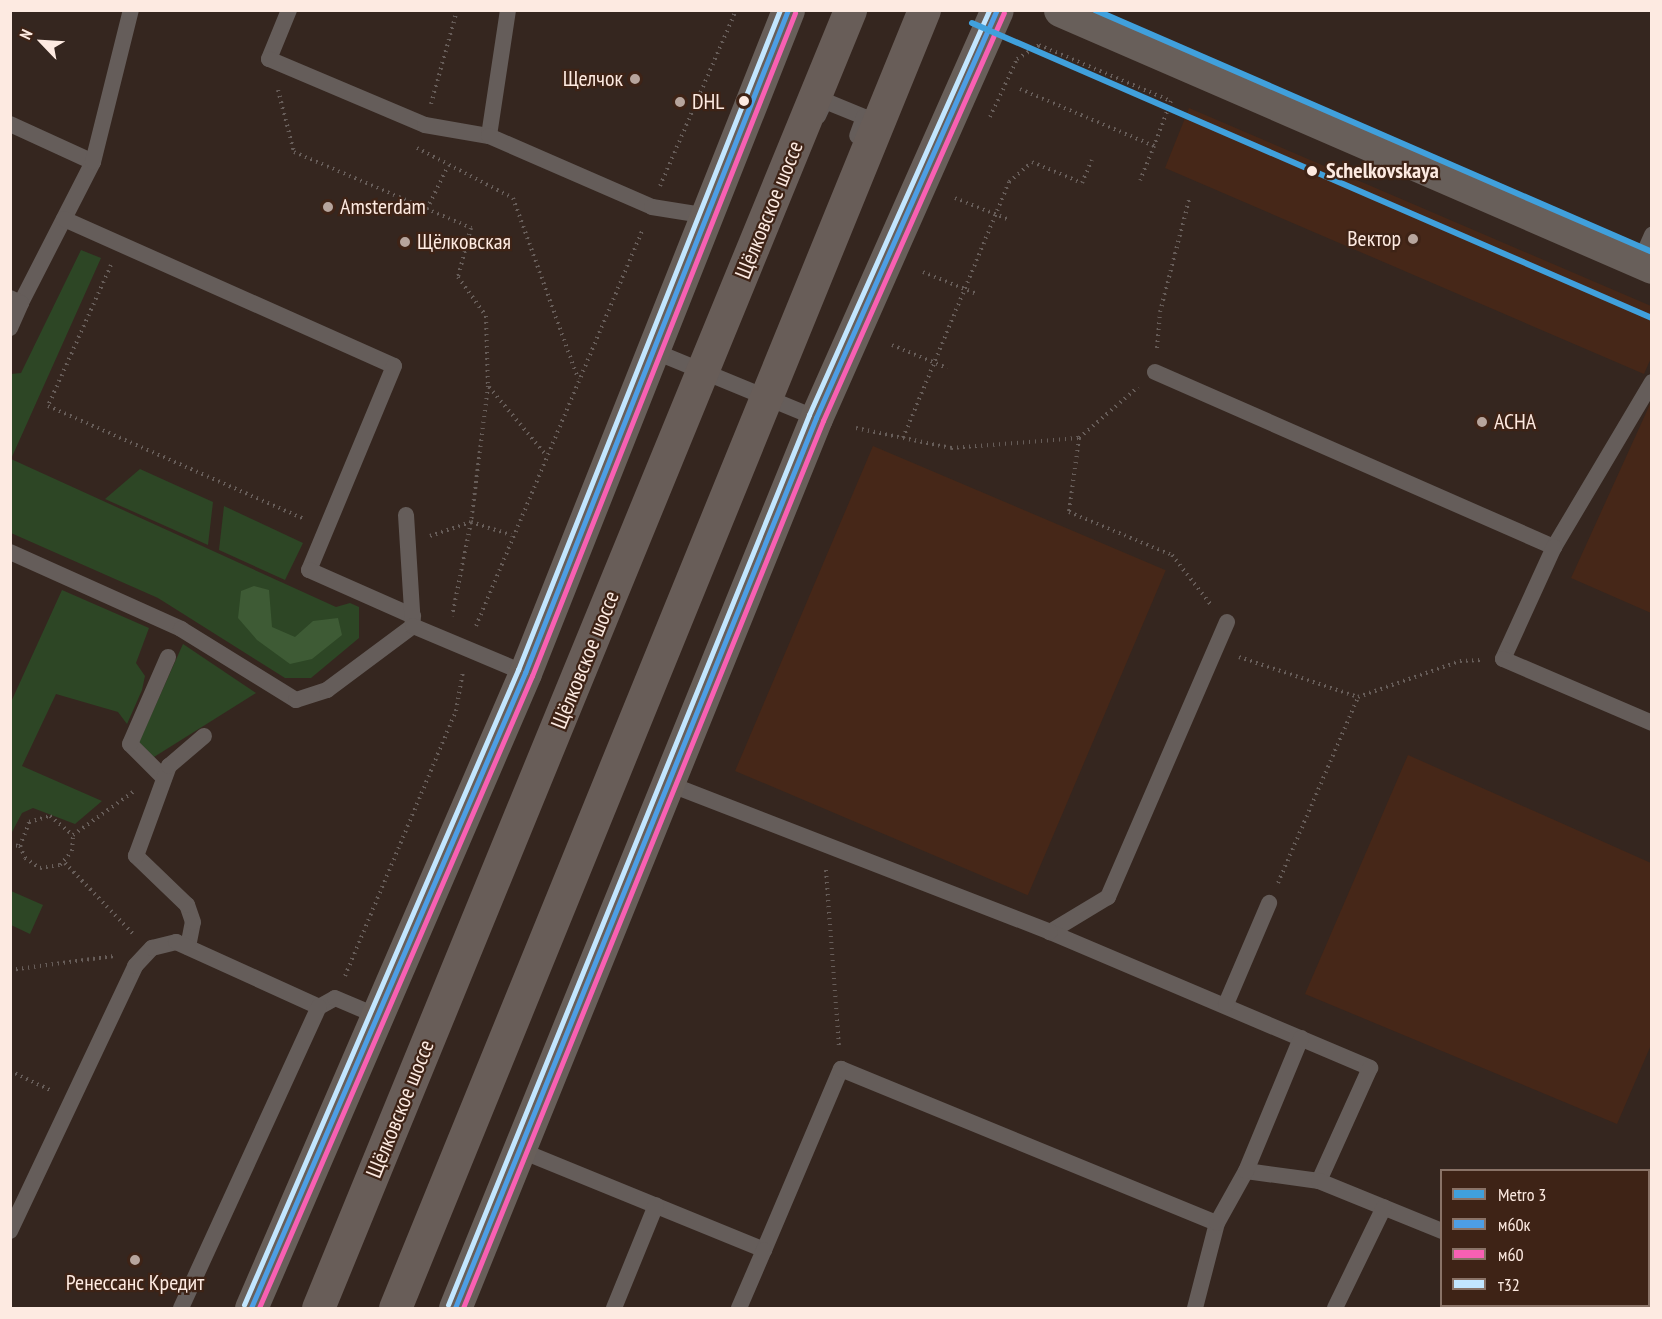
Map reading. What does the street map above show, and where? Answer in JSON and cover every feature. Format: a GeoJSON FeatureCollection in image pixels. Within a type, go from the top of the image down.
{"type":"FeatureCollection","features":[{"type":"Feature","properties":{"kind":"main road"},"geometry":{"type":"LineString","coordinates":[[251,1308],[380,1017],[525,673],[656,352],[788,10]]}},
{"type":"Feature","properties":{"kind":"main road","name":"Щёлковское шоссе"},"geometry":{"type":"LineString","coordinates":[[318,1308],[850,10]]}},
{"type":"Feature","properties":{"kind":"main road"},"geometry":{"type":"LineString","coordinates":[[395,1308],[699,567],[924,10]]}},
{"type":"Feature","properties":{"kind":"main road"},"geometry":{"type":"LineString","coordinates":[[455,1308],[664,782],[816,418],[997,10]]}},
{"type":"Feature","properties":{"kind":"main road"},"geometry":{"type":"LineString","coordinates":[[1060,10],[1648,254]]}},
{"type":"Feature","properties":{"kind":"lane"},"geometry":{"type":"LineString","coordinates":[[10,328],[16,301],[64,219],[93,162],[131,10]]}},
{"type":"Feature","properties":{"kind":"lane"},"geometry":{"type":"LineString","coordinates":[[289,10],[269,59],[420,123],[489,136],[652,207],[708,216]]}},
{"type":"Feature","properties":{"kind":"lane"},"geometry":{"type":"LineString","coordinates":[[489,136],[508,10]]}},
{"type":"Feature","properties":{"kind":"lane"},"geometry":{"type":"LineString","coordinates":[[713,376],[825,101],[864,117],[752,393]]}},
{"type":"Feature","properties":{"kind":"lane"},"geometry":{"type":"LineString","coordinates":[[10,124],[93,162]]}},
{"type":"Feature","properties":{"kind":"lane"},"geometry":{"type":"LineString","coordinates":[[64,219],[394,366],[309,570],[447,640],[525,673]]}},
{"type":"Feature","properties":{"kind":"lane"},"geometry":{"type":"LineString","coordinates":[[656,352],[816,418]]}},
{"type":"Feature","properties":{"kind":"lane"},"geometry":{"type":"LineString","coordinates":[[1155,372],[1554,547]]}},
{"type":"Feature","properties":{"kind":"lane"},"geometry":{"type":"LineString","coordinates":[[1652,382],[1554,547],[1503,659],[1652,723]]}},
{"type":"Feature","properties":{"kind":"lane"},"geometry":{"type":"LineString","coordinates":[[406,515],[410,543],[413,621]]}},
{"type":"Feature","properties":{"kind":"lane"},"geometry":{"type":"LineString","coordinates":[[10,552],[181,629],[296,700],[327,690],[413,621]]}},
{"type":"Feature","properties":{"kind":"lane"},"geometry":{"type":"LineString","coordinates":[[1050,932],[1108,897],[1227,622]]}},
{"type":"Feature","properties":{"kind":"lane"},"geometry":{"type":"LineString","coordinates":[[160,777],[130,744],[168,657]]}},
{"type":"Feature","properties":{"kind":"lane"},"geometry":{"type":"LineString","coordinates":[[188,947],[193,922],[187,905],[136,856],[160,777],[174,757],[204,736]]}},
{"type":"Feature","properties":{"kind":"lane"},"geometry":{"type":"LineString","coordinates":[[664,782],[1050,932],[1370,1068],[1319,1181]]}},
{"type":"Feature","properties":{"kind":"lane"},"geometry":{"type":"LineString","coordinates":[[1226,1005],[1269,903]]}},
{"type":"Feature","properties":{"kind":"lane"},"geometry":{"type":"LineString","coordinates":[[10,1232],[135,966],[149,951],[176,942],[319,1007]]}},
{"type":"Feature","properties":{"kind":"lane"},"geometry":{"type":"LineString","coordinates":[[181,1308],[319,1007],[335,998],[380,1017]]}},
{"type":"Feature","properties":{"kind":"lane"},"geometry":{"type":"LineString","coordinates":[[1195,1308],[1217,1224],[1246,1171],[1301,1038]]}},
{"type":"Feature","properties":{"kind":"lane"},"geometry":{"type":"LineString","coordinates":[[739,1308],[841,1069],[1217,1224]]}},
{"type":"Feature","properties":{"kind":"lane"},"geometry":{"type":"LineString","coordinates":[[517,1149],[764,1250]]}},
{"type":"Feature","properties":{"kind":"lane"},"geometry":{"type":"LineString","coordinates":[[1246,1171],[1319,1181],[1440,1230]]}},
{"type":"Feature","properties":{"kind":"lane"},"geometry":{"type":"LineString","coordinates":[[614,1308],[656,1205]]}},
{"type":"Feature","properties":{"kind":"lane"},"geometry":{"type":"LineString","coordinates":[[1335,1308],[1384,1207]]}},
{"type":"Feature","properties":{"kind":"path"},"geometry":{"type":"LineString","coordinates":[[457,10],[420,123],[417,151],[513,198],[578,380]]}},
{"type":"Feature","properties":{"kind":"path"},"geometry":{"type":"LineString","coordinates":[[335,998],[456,711],[467,648],[512,535],[736,10]]}},
{"type":"Feature","properties":{"kind":"path"},"geometry":{"type":"LineString","coordinates":[[990,117],[1017,59],[1039,45],[1171,101],[1140,180]]}},
{"type":"Feature","properties":{"kind":"path"},"geometry":{"type":"LineString","coordinates":[[269,59],[294,152],[471,228],[458,277],[486,316],[488,386],[471,522],[447,640]]}},
{"type":"Feature","properties":{"kind":"path"},"geometry":{"type":"LineString","coordinates":[[1020,89],[1154,146]]}},
{"type":"Feature","properties":{"kind":"path"},"geometry":{"type":"LineString","coordinates":[[903,438],[1010,182],[1032,162],[1082,183],[1092,160]]}},
{"type":"Feature","properties":{"kind":"path"},"geometry":{"type":"LineString","coordinates":[[428,209],[448,166]]}},
{"type":"Feature","properties":{"kind":"path"},"geometry":{"type":"LineString","coordinates":[[955,198],[1007,219]]}},
{"type":"Feature","properties":{"kind":"path"},"geometry":{"type":"LineString","coordinates":[[856,428],[951,448],[1079,438],[1155,372],[1160,312],[1189,200]]}},
{"type":"Feature","properties":{"kind":"path"},"geometry":{"type":"LineString","coordinates":[[120,244],[48,406],[326,529]]}},
{"type":"Feature","properties":{"kind":"path"},"geometry":{"type":"LineString","coordinates":[[923,272],[977,294]]}},
{"type":"Feature","properties":{"kind":"path"},"geometry":{"type":"LineString","coordinates":[[892,345],[947,368]]}},
{"type":"Feature","properties":{"kind":"path"},"geometry":{"type":"LineString","coordinates":[[488,386],[546,455]]}},
{"type":"Feature","properties":{"kind":"path"},"geometry":{"type":"LineString","coordinates":[[1079,438],[1069,512],[1172,555],[1227,622]]}},
{"type":"Feature","properties":{"kind":"path"},"geometry":{"type":"LineString","coordinates":[[410,543],[471,522],[512,535]]}},
{"type":"Feature","properties":{"kind":"path"},"geometry":{"type":"LineString","coordinates":[[1215,649],[1358,698],[1460,661],[1503,659]]}},
{"type":"Feature","properties":{"kind":"path"},"geometry":{"type":"LineString","coordinates":[[1269,903],[1358,698]]}},
{"type":"Feature","properties":{"kind":"path"},"geometry":{"type":"LineString","coordinates":[[65,863],[73,835],[160,777]]}},
{"type":"Feature","properties":{"kind":"path"},"geometry":{"type":"LineString","coordinates":[[65,863],[40,868],[25,858],[20,846],[29,822],[50,816],[73,835]]}},
{"type":"Feature","properties":{"kind":"path"},"geometry":{"type":"LineString","coordinates":[[10,845],[20,846]]}},
{"type":"Feature","properties":{"kind":"path"},"geometry":{"type":"LineString","coordinates":[[834,848],[824,875],[841,1069]]}},
{"type":"Feature","properties":{"kind":"path"},"geometry":{"type":"LineString","coordinates":[[65,863],[149,951]]}},
{"type":"Feature","properties":{"kind":"path"},"geometry":{"type":"LineString","coordinates":[[10,970],[118,956],[135,966]]}},
{"type":"Feature","properties":{"kind":"path"},"geometry":{"type":"LineString","coordinates":[[10,1071],[72,1100]]}},
{"type":"Feature","properties":{"kind":"shaded area","name":"Вектор"},"geometry":{"type":"Polygon","coordinates":[[[1189,108],[1651,306],[1651,358],[1644,374],[1165,168],[1189,108]]]}},
{"type":"Feature","properties":{"kind":"shaded area"},"geometry":{"type":"Polygon","coordinates":[[[1651,402],[1651,613],[1571,578],[1651,402]]]}},
{"type":"Feature","properties":{"kind":"shaded area"},"geometry":{"type":"Polygon","coordinates":[[[873,446],[1166,570],[1028,895],[735,771],[873,446]]]}},
{"type":"Feature","properties":{"kind":"shaded area"},"geometry":{"type":"Polygon","coordinates":[[[1408,755],[1651,863],[1651,1045],[1617,1124],[1305,994],[1408,755]]]}},
{"type":"Feature","properties":{"kind":"green space"},"geometry":{"type":"Polygon","coordinates":[[[81,250],[101,258],[11,459],[11,374],[21,373],[81,250]]]}},
{"type":"Feature","properties":{"kind":"green space"},"geometry":{"type":"Polygon","coordinates":[[[11,459],[336,607],[350,603],[359,607],[359,638],[311,678],[285,678],[158,598],[11,533],[11,459]]]}},
{"type":"Feature","properties":{"kind":"green space"},"geometry":{"type":"Polygon","coordinates":[[[140,469],[213,502],[208,545],[105,499],[140,469]]]}},
{"type":"Feature","properties":{"kind":"green space"},"geometry":{"type":"Polygon","coordinates":[[[224,506],[303,543],[285,580],[219,550],[224,506]]]}},
{"type":"Feature","properties":{"kind":"green space"},"geometry":{"type":"Polygon","coordinates":[[[254,586],[269,590],[272,627],[295,637],[313,621],[338,618],[342,635],[312,659],[290,664],[257,640],[238,618],[241,591],[254,586]]]}},
{"type":"Feature","properties":{"kind":"green space"},"geometry":{"type":"Polygon","coordinates":[[[62,590],[149,628],[136,663],[145,676],[142,690],[127,724],[118,712],[56,694],[22,766],[102,801],[75,824],[33,808],[22,813],[11,834],[11,702],[62,590]]]}},
{"type":"Feature","properties":{"kind":"green space"},"geometry":{"type":"Polygon","coordinates":[[[183,644],[256,693],[154,757],[139,742],[183,644]]]}},
{"type":"Feature","properties":{"kind":"green space"},"geometry":{"type":"Polygon","coordinates":[[[11,891],[43,905],[30,934],[11,925],[11,891]]]}},
{"type":"Feature","properties":{"kind":"metro line","name":"3"},"geometry":{"type":"LineString","coordinates":[[1095,10],[1652,252]]}},
{"type":"Feature","properties":{"kind":"metro line","name":"3"},"geometry":{"type":"LineString","coordinates":[[972,23],[1652,318]]}},
{"type":"Feature","properties":{"kind":"transit line","name":"т32"},"geometry":{"type":"LineString","coordinates":[[244,1305],[518,670],[780,10]]}},
{"type":"Feature","properties":{"kind":"transit line","name":"м60к"},"geometry":{"type":"LineString","coordinates":[[251,1308],[525,673],[788,10]]}},
{"type":"Feature","properties":{"kind":"transit line","name":"т32"},"geometry":{"type":"LineString","coordinates":[[448,1305],[809,415],[989,10]]}},
{"type":"Feature","properties":{"kind":"transit line","name":"м60к"},"geometry":{"type":"LineString","coordinates":[[455,1308],[816,418],[997,10]]}},
{"type":"Feature","properties":{"kind":"transit line","name":"м60"},"geometry":{"type":"LineString","coordinates":[[259,1308],[532,676],[795,13]]}},
{"type":"Feature","properties":{"kind":"transit line","name":"м60"},"geometry":{"type":"LineString","coordinates":[[463,1308],[823,421],[1004,13]]}},
{"type":"Feature","properties":{"kind":"place","name":"Щелчок"},"geometry":{"type":"Point","coordinates":[635,79]}},
{"type":"Feature","properties":{"kind":"place","name":"DHL"},"geometry":{"type":"Point","coordinates":[680,102]}},
{"type":"Feature","properties":{"kind":"place","name":"Schelkovskaya"},"geometry":{"type":"Point","coordinates":[1312,171]}},
{"type":"Feature","properties":{"kind":"place","name":"Amsterdam"},"geometry":{"type":"Point","coordinates":[328,207]}},
{"type":"Feature","properties":{"kind":"place","name":"Вектор"},"geometry":{"type":"Point","coordinates":[1413,239]}},
{"type":"Feature","properties":{"kind":"place","name":"Щёлковская"},"geometry":{"type":"Point","coordinates":[405,242]}},
{"type":"Feature","properties":{"kind":"place","name":"АСНА"},"geometry":{"type":"Point","coordinates":[1482,422]}},
{"type":"Feature","properties":{"kind":"place","name":"Ренессанс Кредит"},"geometry":{"type":"Point","coordinates":[135,1260]}}]}
